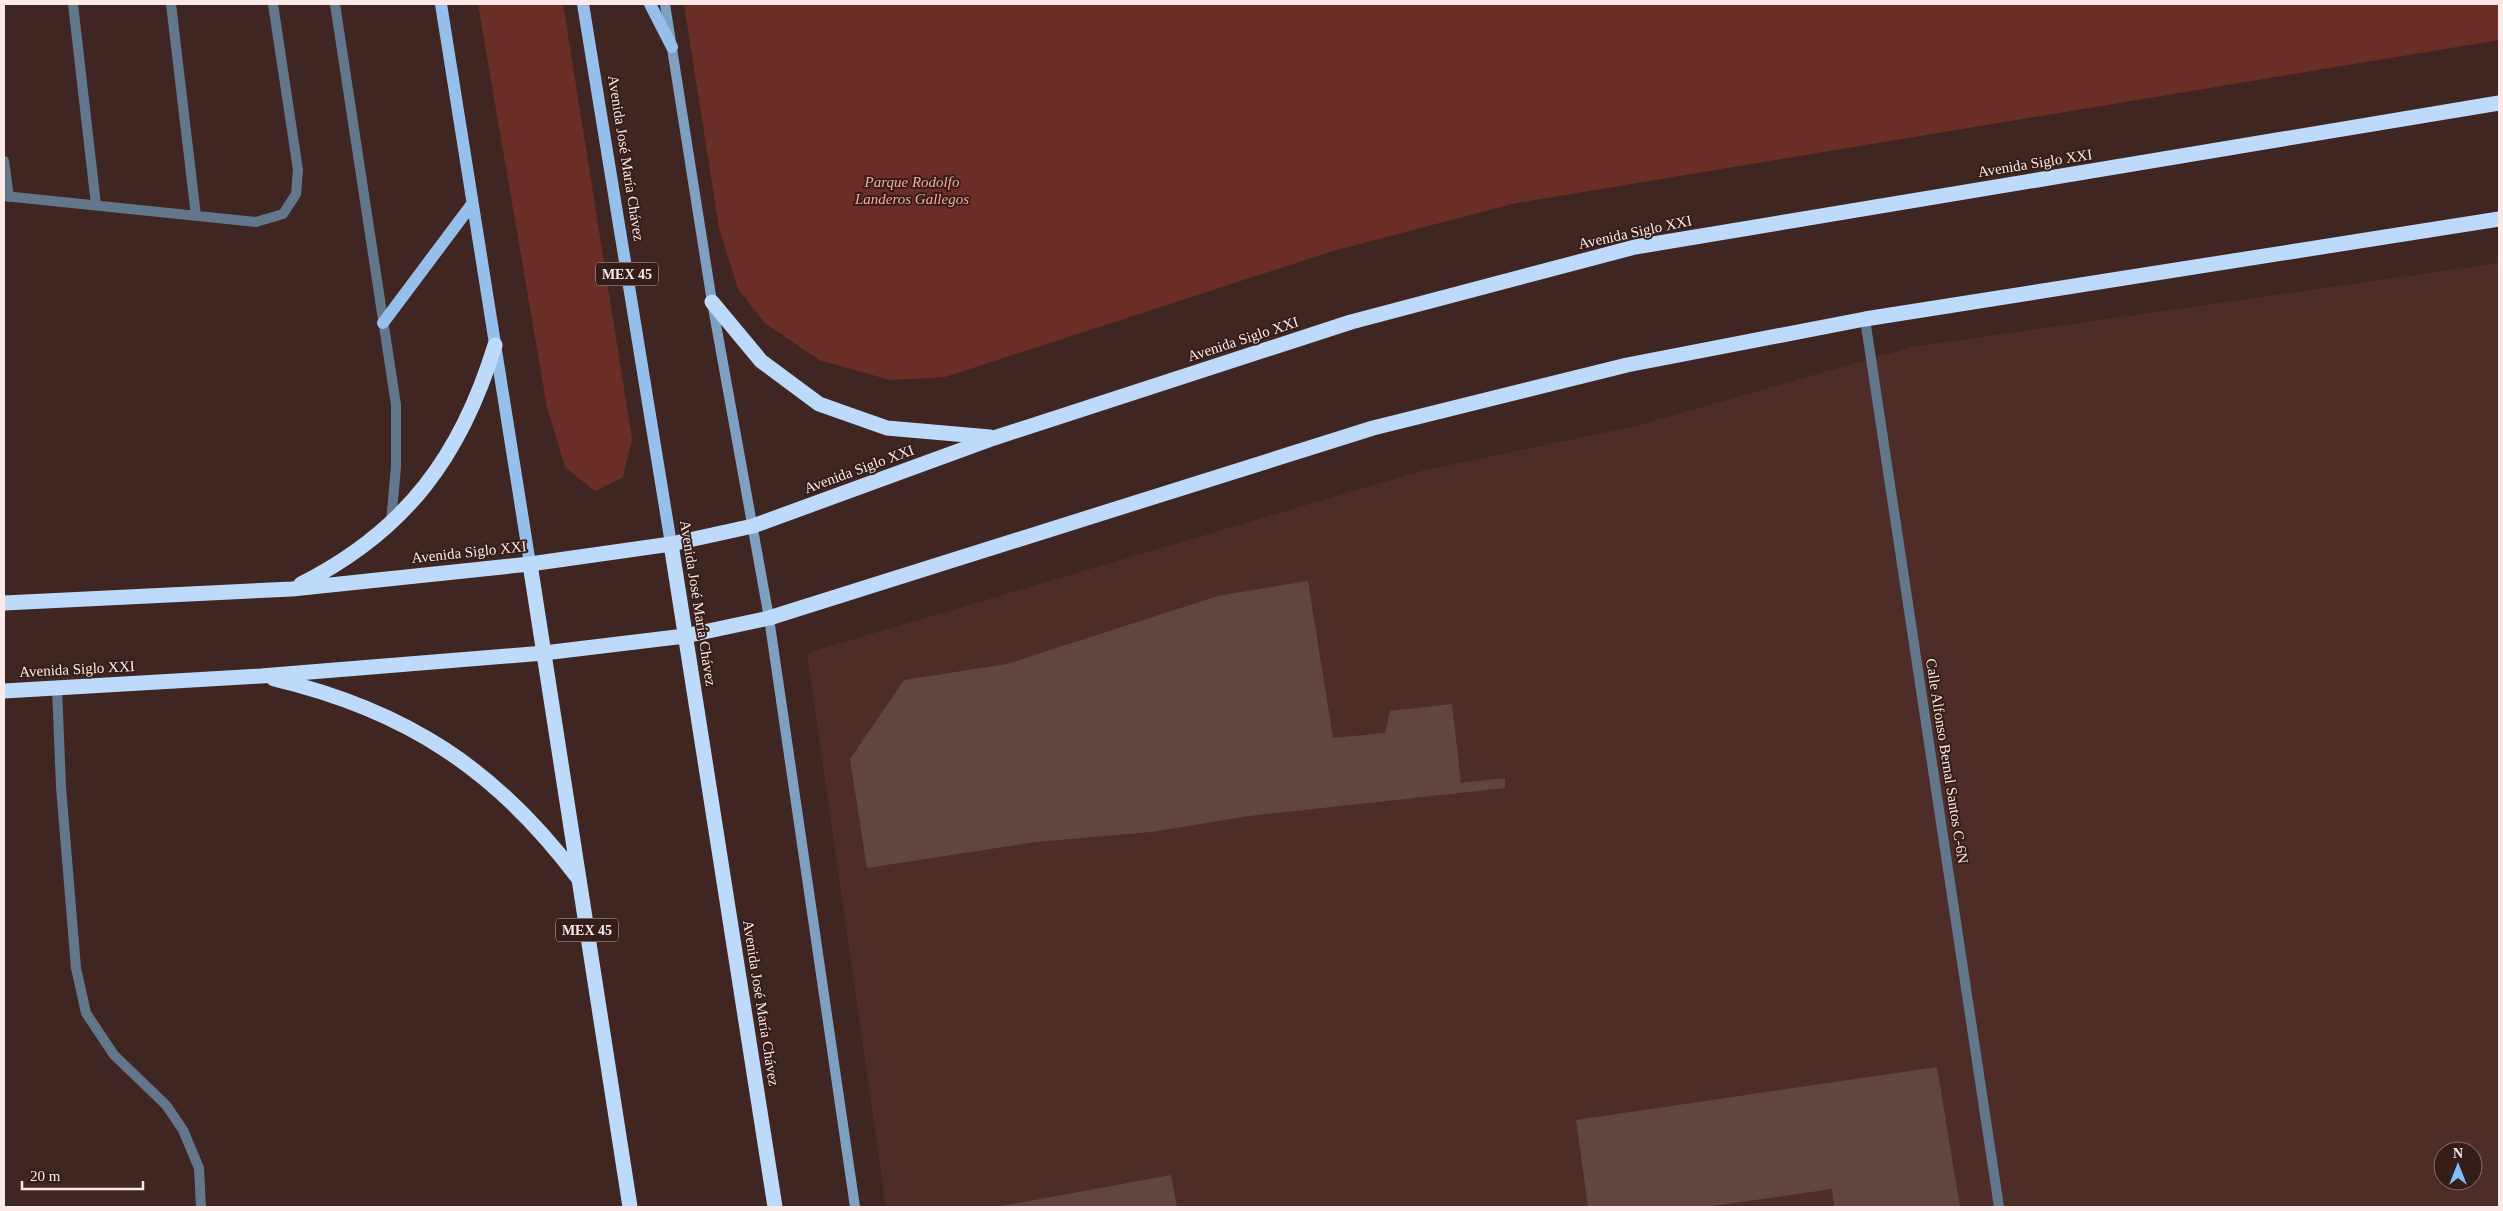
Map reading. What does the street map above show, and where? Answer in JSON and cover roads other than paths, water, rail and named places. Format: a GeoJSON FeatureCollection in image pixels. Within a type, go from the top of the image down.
{"type":"FeatureCollection","features":[{"type":"Feature","properties":{"kind":"highway","name":"Avenida Siglo XXI"},"geometry":{"type":"LineString","coordinates":[[4,603],[292,588],[530,564],[671,544],[753,526],[994,438],[1351,322],[1635,247],[2499,103]]}},
{"type":"Feature","properties":{"kind":"highway","name":"Avenida Siglo XXI"},"geometry":{"type":"LineString","coordinates":[[4,691],[261,676],[544,654],[685,636],[769,618],[1373,428],[1627,366],[1865,319],[2499,219]]}},
{"type":"Feature","properties":{"kind":"highway"},"geometry":{"type":"LineString","coordinates":[[712,302],[761,361],[819,404],[887,428],[994,438]]}},
{"type":"Feature","properties":{"kind":"highway"},"geometry":{"type":"LineString","coordinates":[[292,588],[328,570],[361,548],[392,522],[419,493],[445,460],[466,424],[483,385],[495,345]]}},
{"type":"Feature","properties":{"kind":"highway","name":"Avenida José María Chávez"},"geometry":{"type":"LineString","coordinates":[[671,544],[776,1207]]}},
{"type":"Feature","properties":{"kind":"highway","name":"MEX 45"},"geometry":{"type":"LineString","coordinates":[[530,564],[630,1207]]}},
{"type":"Feature","properties":{"kind":"highway"},"geometry":{"type":"LineString","coordinates":[[261,676],[309,687],[356,702],[400,722],[443,747],[482,775],[518,807],[551,842],[580,880]]}},
{"type":"Feature","properties":{"kind":"main road","name":"MEX 45"},"geometry":{"type":"LineString","coordinates":[[441,4],[530,564]]}},
{"type":"Feature","properties":{"kind":"main road","name":"Avenida José María Chávez"},"geometry":{"type":"LineString","coordinates":[[583,4],[671,544]]}},
{"type":"Feature","properties":{"kind":"main road"},"geometry":{"type":"LineString","coordinates":[[650,4],[672,47]]}},
{"type":"Feature","properties":{"kind":"main road"},"geometry":{"type":"LineString","coordinates":[[383,323],[472,204]]}},
{"type":"Feature","properties":{"kind":"street"},"geometry":{"type":"LineString","coordinates":[[73,4],[96,205]]}},
{"type":"Feature","properties":{"kind":"street"},"geometry":{"type":"LineString","coordinates":[[171,4],[196,216]]}},
{"type":"Feature","properties":{"kind":"street"},"geometry":{"type":"LineString","coordinates":[[4,161],[6,196],[256,222],[283,214],[296,194],[298,170],[273,4]]}},
{"type":"Feature","properties":{"kind":"street"},"geometry":{"type":"LineString","coordinates":[[335,4],[396,405],[396,467],[392,522]]}},
{"type":"Feature","properties":{"kind":"street"},"geometry":{"type":"LineString","coordinates":[[666,4],[712,302],[769,618],[856,1207]]}},
{"type":"Feature","properties":{"kind":"street","name":"Calle Alfonso Bernal Santos C-6N"},"geometry":{"type":"LineString","coordinates":[[1865,319],[1999,1207]]}},
{"type":"Feature","properties":{"kind":"street"},"geometry":{"type":"LineString","coordinates":[[57,688],[61,788],[76,968],[86,1012],[114,1055],[166,1105],[183,1130],[199,1168],[201,1207]]}},
{"type":"Feature","properties":{"kind":"park label","name":"Parque Rodolfo Landeros Gallegos"},"geometry":{"type":"Point","coordinates":[912,190]}}]}
